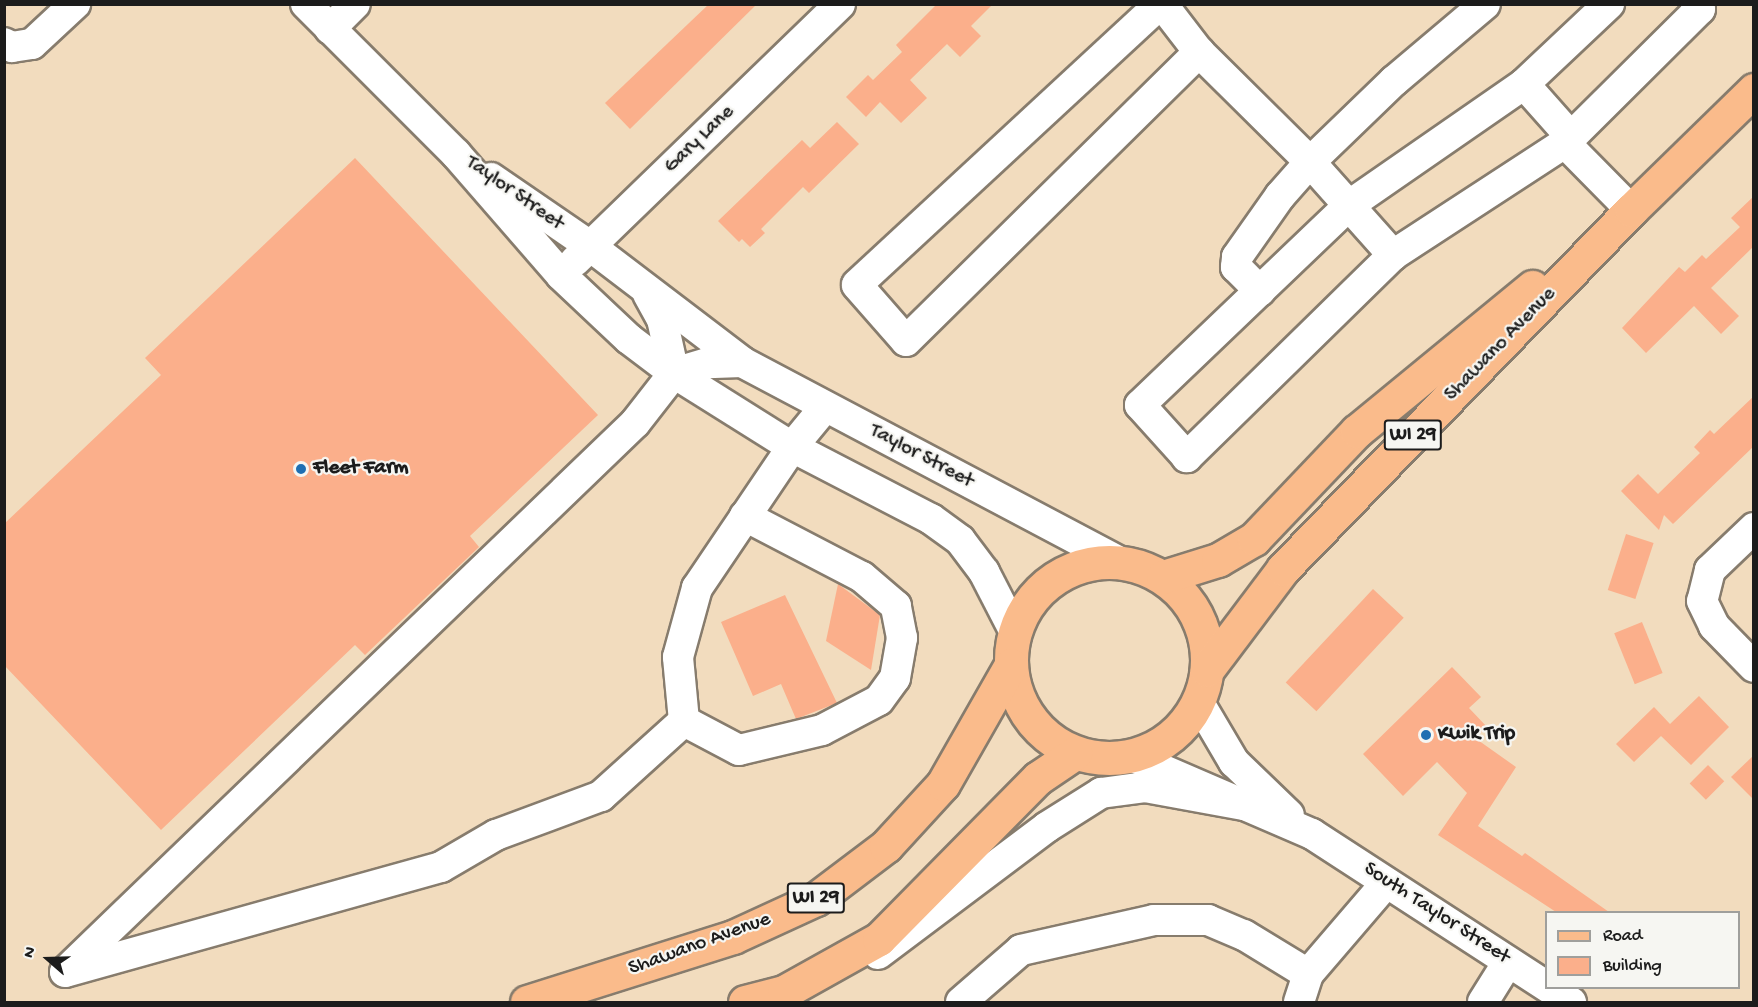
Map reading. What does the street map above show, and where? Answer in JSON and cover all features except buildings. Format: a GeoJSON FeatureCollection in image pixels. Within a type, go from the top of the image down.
{"type":"FeatureCollection","features":[{"type":"Feature","properties":{"kind":"main road","name":"Shawano Avenue"},"geometry":{"type":"LineString","coordinates":[[1207,670],[1283,569],[1631,210],[1754,90]]}},
{"type":"Feature","properties":{"kind":"main road","name":"Shawano Avenue"},"geometry":{"type":"LineString","coordinates":[[1163,577],[1218,560],[1254,539],[1357,431],[1631,210]]}},
{"type":"Feature","properties":{"kind":"main road","name":"WI 29"},"geometry":{"type":"LineString","coordinates":[[1120,562],[1163,577],[1183,595],[1198,617],[1206,643],[1207,670],[1198,701],[1182,726],[1159,745],[1131,756],[1103,759],[1076,753],[1050,739],[1030,719],[1016,693],[1011,665],[1015,632],[1030,601],[1055,578],[1086,564],[1120,562]]}},
{"type":"Feature","properties":{"kind":"main road","name":"Shawano Avenue"},"geometry":{"type":"LineString","coordinates":[[527,1002],[733,937],[816,899],[886,846],[943,784],[1011,665]]}},
{"type":"Feature","properties":{"kind":"main road"},"geometry":{"type":"LineString","coordinates":[[764,998],[879,939],[1038,778],[1076,753]]}},
{"type":"Feature","properties":{"kind":"street"},"geometry":{"type":"LineString","coordinates":[[7,52],[32,44],[75,4]]}},
{"type":"Feature","properties":{"kind":"street"},"geometry":{"type":"LineString","coordinates":[[306,4],[456,154]]}},
{"type":"Feature","properties":{"kind":"street"},"geometry":{"type":"LineString","coordinates":[[330,29],[355,4]]}},
{"type":"Feature","properties":{"kind":"street","name":"Gary Lane"},"geometry":{"type":"LineString","coordinates":[[561,275],[840,4]]}},
{"type":"Feature","properties":{"kind":"street"},"geometry":{"type":"LineString","coordinates":[[1199,52],[906,341],[857,285],[1161,4],[1199,52],[1310,162],[1393,255]]}},
{"type":"Feature","properties":{"kind":"street"},"geometry":{"type":"LineString","coordinates":[[1260,291],[1236,267],[1239,250],[1310,162],[1394,81],[1485,4]]}},
{"type":"Feature","properties":{"kind":"street"},"geometry":{"type":"LineString","coordinates":[[1609,4],[1524,84],[1348,206],[1140,405],[1187,457],[1393,255],[1568,140],[1700,9],[1696,4]]}},
{"type":"Feature","properties":{"kind":"street"},"geometry":{"type":"LineString","coordinates":[[1524,84],[1568,140],[1631,210]]}},
{"type":"Feature","properties":{"kind":"street","name":"Taylor Street"},"geometry":{"type":"LineString","coordinates":[[456,154],[590,246],[742,362],[1120,562]]}},
{"type":"Feature","properties":{"kind":"street","name":"Taylor Street"},"geometry":{"type":"LineString","coordinates":[[456,154],[561,275],[629,339],[674,373],[792,447],[931,519],[960,540],[984,572],[1015,632]]}},
{"type":"Feature","properties":{"kind":"street"},"geometry":{"type":"LineString","coordinates":[[645,290],[662,320],[674,373]]}},
{"type":"Feature","properties":{"kind":"street"},"geometry":{"type":"LineString","coordinates":[[684,721],[601,796],[496,835],[441,867],[65,972],[635,423],[674,373],[707,363],[742,362]]}},
{"type":"Feature","properties":{"kind":"street"},"geometry":{"type":"LineString","coordinates":[[684,721],[678,657],[697,588],[792,447],[825,407]]}},
{"type":"Feature","properties":{"kind":"street"},"geometry":{"type":"LineString","coordinates":[[684,721],[739,750],[822,730],[879,700],[895,678],[902,638],[896,606],[862,578],[745,516]]}},
{"type":"Feature","properties":{"kind":"street"},"geometry":{"type":"LineString","coordinates":[[1754,528],[1710,570],[1702,601],[1714,626],[1754,667]]}},
{"type":"Feature","properties":{"kind":"street","name":"South Taylor Street"},"geometry":{"type":"LineString","coordinates":[[1198,701],[1234,762],[1312,834],[1545,987]]}},
{"type":"Feature","properties":{"kind":"street","name":"South Taylor Street"},"geometry":{"type":"LineString","coordinates":[[1131,756],[1312,834]]}},
{"type":"Feature","properties":{"kind":"street"},"geometry":{"type":"LineString","coordinates":[[764,998],[828,983],[856,970],[1047,827],[1101,793],[1145,787],[1250,806]]}},
{"type":"Feature","properties":{"kind":"street"},"geometry":{"type":"LineString","coordinates":[[1299,1002],[1308,974],[1386,883]]}},
{"type":"Feature","properties":{"kind":"street"},"geometry":{"type":"LineString","coordinates":[[961,1002],[1021,950],[1154,920],[1208,920],[1244,936],[1308,974]]}},
{"type":"Feature","properties":{"kind":"street"},"geometry":{"type":"LineString","coordinates":[[1483,1002],[1508,962]]}},
{"type":"Feature","properties":{"kind":"street","name":"South Taylor Street"},"geometry":{"type":"LineString","coordinates":[[1548,989],[1564,1000]]}},
{"type":"Feature","properties":{"kind":"place","name":"Fleet Farm"},"geometry":{"type":"Point","coordinates":[301,469]}},
{"type":"Feature","properties":{"kind":"place","name":"Kwik Trip"},"geometry":{"type":"Point","coordinates":[1426,735]}}]}
